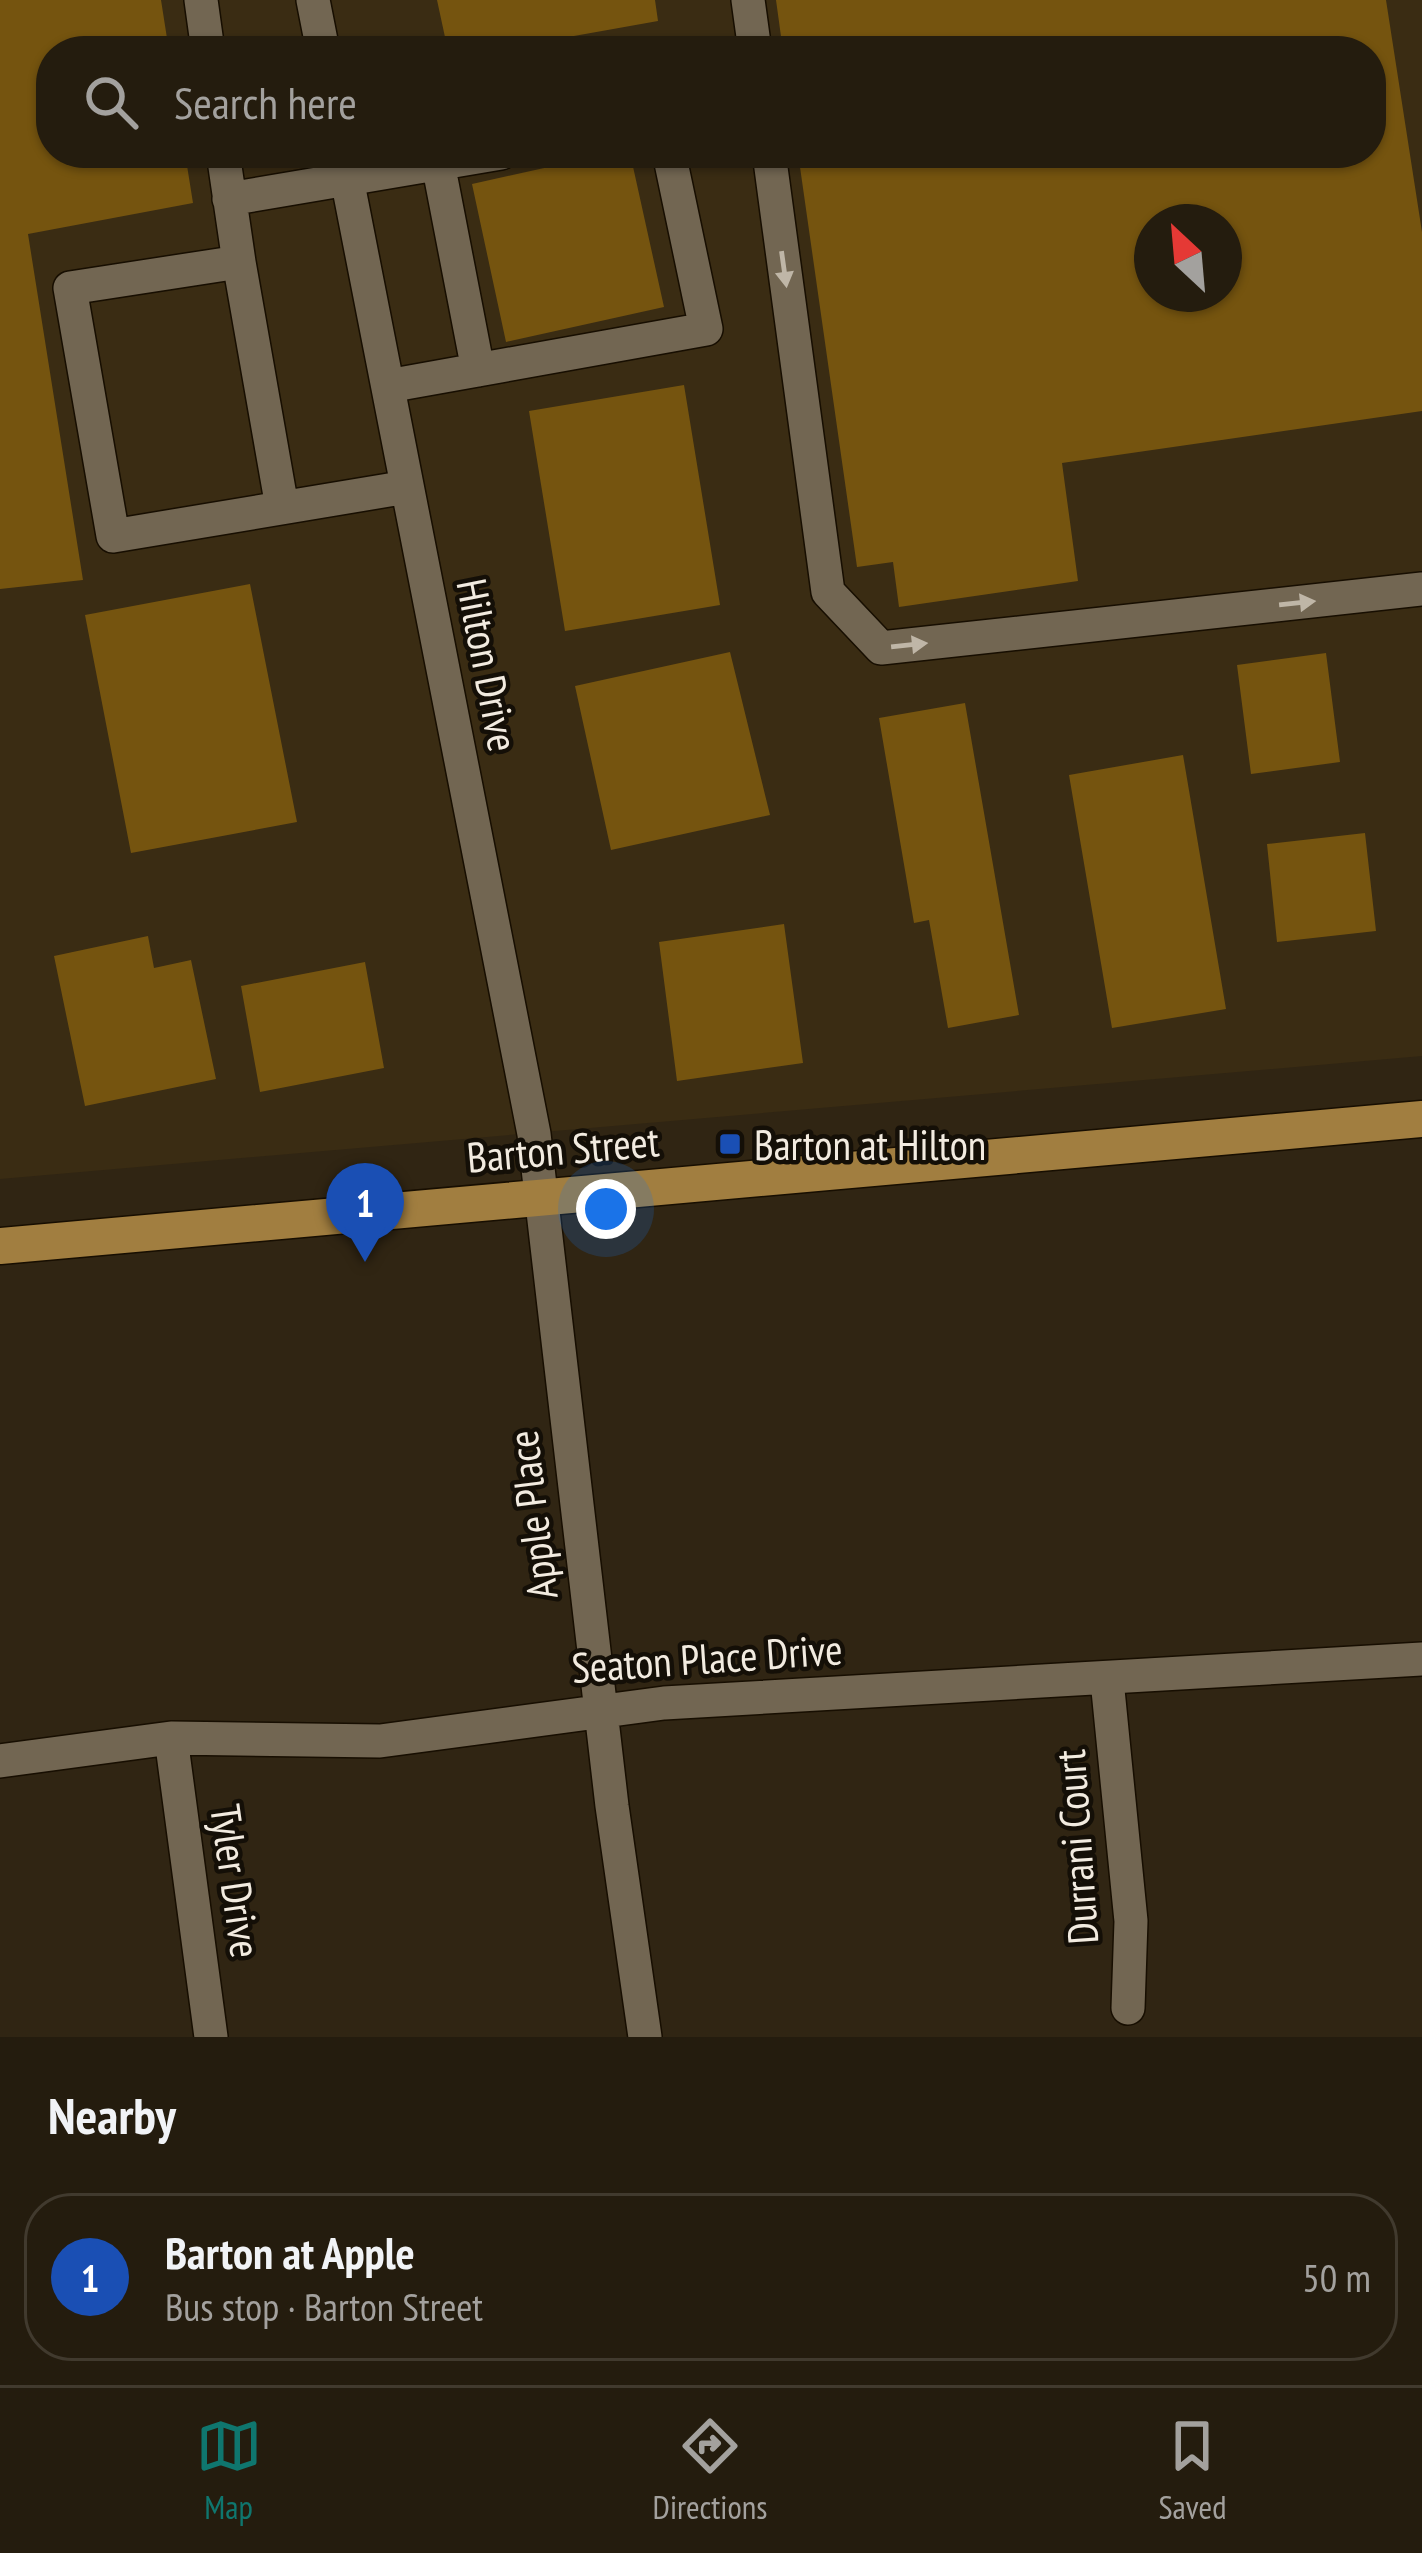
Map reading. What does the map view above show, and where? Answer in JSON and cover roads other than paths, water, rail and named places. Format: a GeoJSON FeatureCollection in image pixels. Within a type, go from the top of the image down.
{"type":"FeatureCollection","features":[{"type":"Feature","properties":{"kind":"main road","name":"Barton Street"},"geometry":{"type":"LineString","coordinates":[[0,1246],[1422,1119]]}},
{"type":"Feature","properties":{"kind":"street"},"geometry":{"type":"LineString","coordinates":[[201,0],[206,36]]}},
{"type":"Feature","properties":{"kind":"street"},"geometry":{"type":"LineString","coordinates":[[313,0],[319,36]]}},
{"type":"Feature","properties":{"kind":"street"},"geometry":{"type":"LineString","coordinates":[[748,0],[753,36]]}},
{"type":"Feature","properties":{"kind":"street"},"geometry":{"type":"LineString","coordinates":[[225,168],[282,507]]}},
{"type":"Feature","properties":{"kind":"street"},"geometry":{"type":"LineString","coordinates":[[229,199],[335,168]]}},
{"type":"Feature","properties":{"kind":"street","name":"Hilton Drive"},"geometry":{"type":"LineString","coordinates":[[346,168],[534,1134],[538,1196]]}},
{"type":"Feature","properties":{"kind":"street"},"geometry":{"type":"LineString","coordinates":[[439,168],[478,370]]}},
{"type":"Feature","properties":{"kind":"street"},"geometry":{"type":"LineString","coordinates":[[388,386],[706,328],[672,168]]}},
{"type":"Feature","properties":{"kind":"street"},"geometry":{"type":"LineString","coordinates":[[771,168],[828,592],[857,629],[881,647],[1422,590]]}},
{"type":"Feature","properties":{"kind":"street"},"geometry":{"type":"LineString","coordinates":[[239,262],[70,288],[113,536],[407,487]]}},
{"type":"Feature","properties":{"kind":"street","name":"Apple Place"},"geometry":{"type":"LineString","coordinates":[[538,1196],[645,2037]]}},
{"type":"Feature","properties":{"kind":"street","name":"Seaton Place Drive"},"geometry":{"type":"LineString","coordinates":[[0,1761],[171,1738],[380,1741],[601,1710],[1422,1659]]}},
{"type":"Feature","properties":{"kind":"street","name":"Durrani Court"},"geometry":{"type":"LineString","coordinates":[[1107,1680],[1131,1921],[1128,2008]]}},
{"type":"Feature","properties":{"kind":"street","name":"Tyler Drive"},"geometry":{"type":"LineString","coordinates":[[171,1738],[212,2037]]}},
{"type":"Feature","properties":{"kind":"place","name":"Barton at Hilton"},"geometry":{"type":"Point","coordinates":[730,1144]}},
{"type":"Feature","properties":{"kind":"place","name":"Barton at Apple"},"geometry":{"type":"Point","coordinates":[365,1262]}}]}
